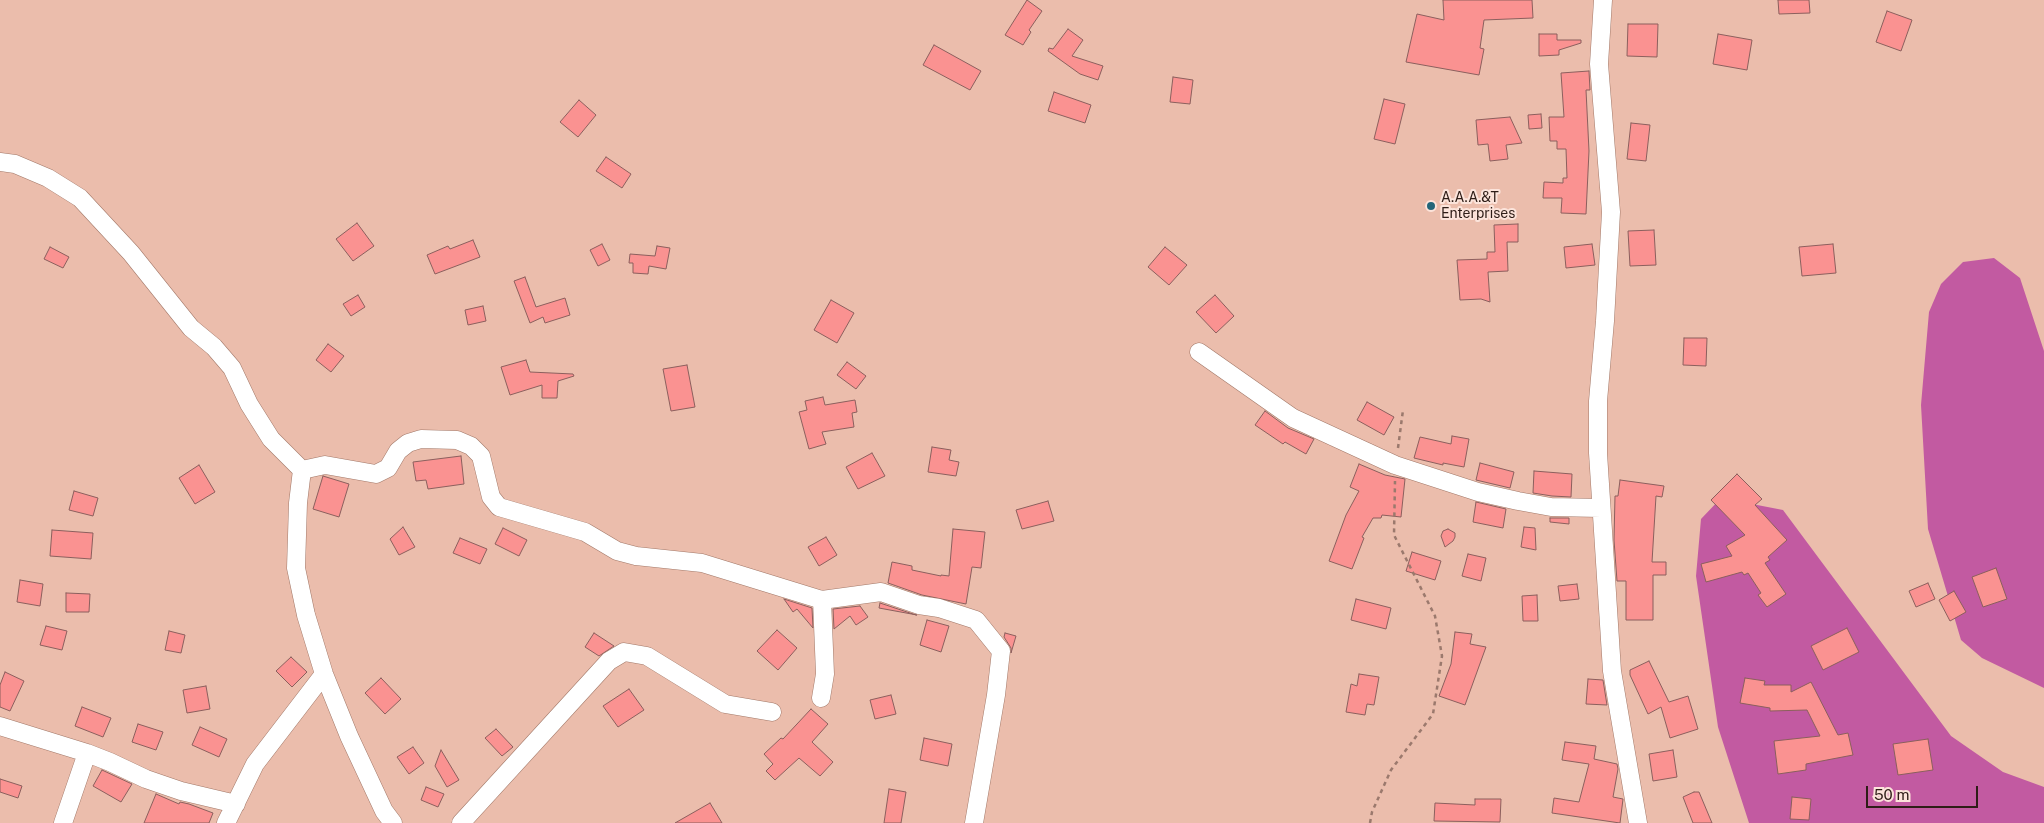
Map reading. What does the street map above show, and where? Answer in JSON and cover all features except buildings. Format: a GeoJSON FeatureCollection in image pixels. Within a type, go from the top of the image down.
{"type":"FeatureCollection","features":[{"type":"Feature","properties":{"kind":"street"},"geometry":{"type":"LineString","coordinates":[[1603,0],[1599,64],[1611,212],[1598,401],[1598,453],[1612,672],[1638,823]]}},
{"type":"Feature","properties":{"kind":"street"},"geometry":{"type":"LineString","coordinates":[[0,162],[15,164],[48,178],[80,198],[131,253],[191,328],[214,347],[232,368],[249,404],[271,438],[302,470]]}},
{"type":"Feature","properties":{"kind":"street"},"geometry":{"type":"LineString","coordinates":[[1199,352],[1293,418],[1395,465],[1478,492],[1518,501],[1551,507],[1601,508]]}},
{"type":"Feature","properties":{"kind":"street"},"geometry":{"type":"LineString","coordinates":[[302,470],[325,465],[376,474],[388,468],[398,452],[408,443],[421,439],[457,440],[471,446],[481,456],[492,497],[499,508],[586,532],[617,552],[636,556],[702,563],[822,600],[881,592],[919,605],[940,608],[976,620],[1001,652],[995,704],[974,823]]}},
{"type":"Feature","properties":{"kind":"street"},"geometry":{"type":"LineString","coordinates":[[302,470],[298,503],[296,568],[306,615],[324,674],[384,819]]}},
{"type":"Feature","properties":{"kind":"street"},"geometry":{"type":"LineString","coordinates":[[821,698],[825,674],[822,600]]}},
{"type":"Feature","properties":{"kind":"street"},"geometry":{"type":"LineString","coordinates":[[461,823],[609,661],[624,652],[647,656],[725,704],[772,712]]}},
{"type":"Feature","properties":{"kind":"street"},"geometry":{"type":"LineString","coordinates":[[226,823],[255,764],[324,674]]}},
{"type":"Feature","properties":{"kind":"street"},"geometry":{"type":"LineString","coordinates":[[0,726],[87,753],[146,779],[181,791],[236,804]]}},
{"type":"Feature","properties":{"kind":"street"},"geometry":{"type":"LineString","coordinates":[[63,823],[87,753]]}},
{"type":"Feature","properties":{"kind":"path"},"geometry":{"type":"LineString","coordinates":[[1370,823],[1372,812],[1390,770],[1433,714],[1442,656],[1435,616],[1394,535],[1395,465],[1403,410]]}},
{"type":"Feature","properties":{"kind":"shaded area"},"geometry":{"type":"Polygon","coordinates":[[[1994,258],[2020,278],[2044,351],[2044,688],[1982,658],[1961,640],[1928,529],[1921,405],[1929,312],[1941,284],[1963,262],[1994,258]]]}},
{"type":"Feature","properties":{"kind":"shaded area"},"geometry":{"type":"Polygon","coordinates":[[[1721,498],[1783,510],[1951,736],[2003,772],[2044,787],[2044,823],[1749,823],[1718,727],[1696,576],[1701,519],[1721,498]]]}},
{"type":"Feature","properties":{"kind":"place","name":"A.A.A.&T Enterprises"},"geometry":{"type":"Point","coordinates":[1431,206]}}]}
